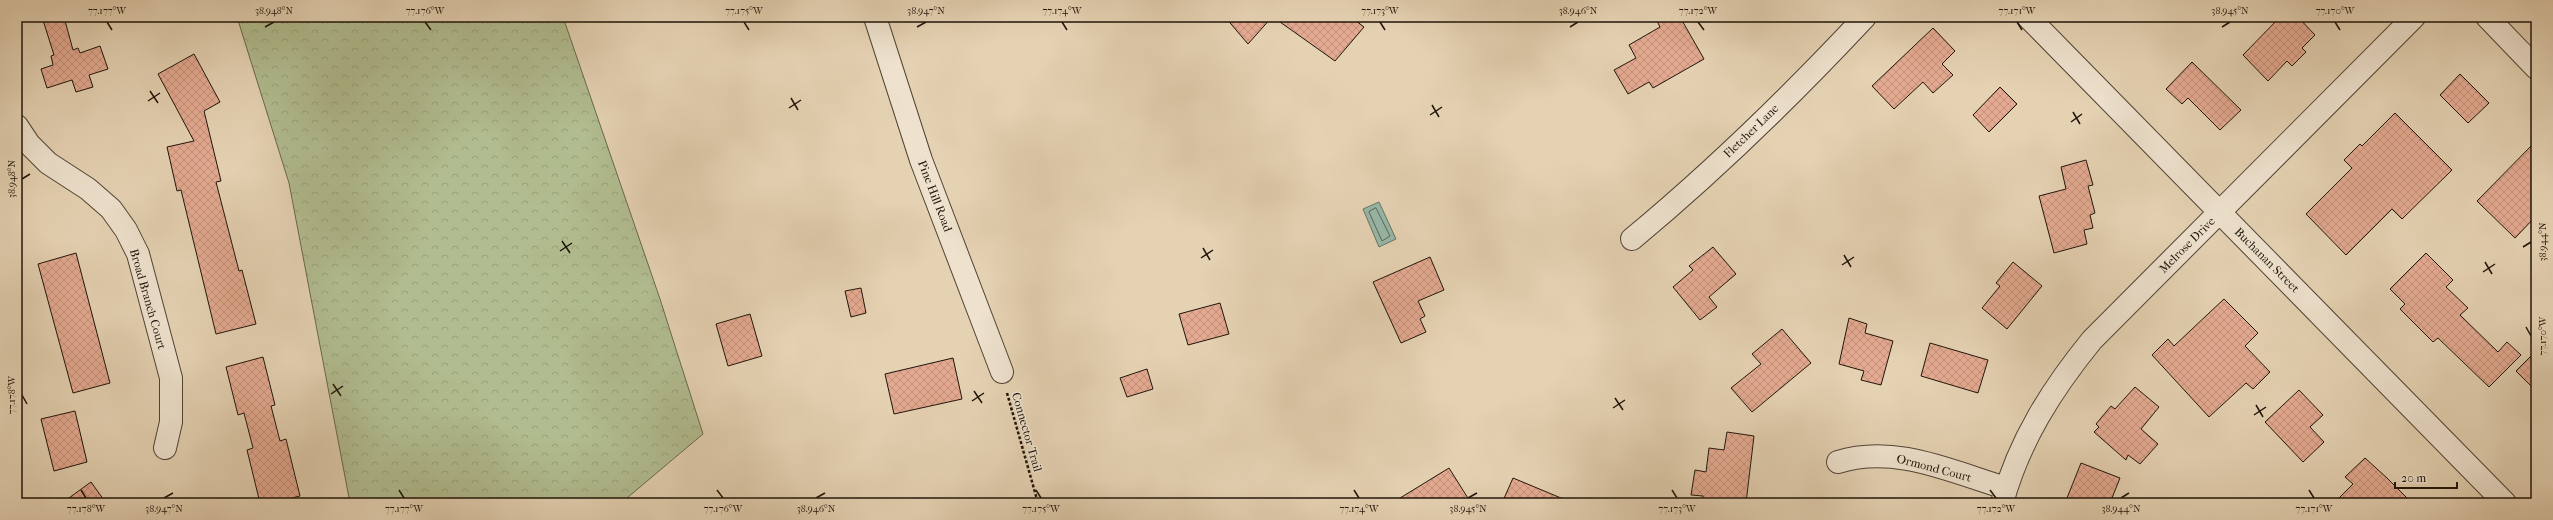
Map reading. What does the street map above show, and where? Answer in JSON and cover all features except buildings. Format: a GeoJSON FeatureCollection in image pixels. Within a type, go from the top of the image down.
{"type":"FeatureCollection","features":[{"type":"Feature","properties":{"kind":"street","name":"Pine Hill Road"},"geometry":{"type":"LineString","coordinates":[[875,17],[921,160],[1001,369]]}},
{"type":"Feature","properties":{"kind":"street","name":"Fletcher Lane"},"geometry":{"type":"LineString","coordinates":[[1632,239],[1726,155],[1825,59],[1865,17]]}},
{"type":"Feature","properties":{"kind":"street","name":"Buchanan Street"},"geometry":{"type":"LineString","coordinates":[[2028,17],[2505,503]]}},
{"type":"Feature","properties":{"kind":"street","name":"Melrose Drive"},"geometry":{"type":"LineString","coordinates":[[2004,496],[2020,451],[2037,418],[2063,376],[2092,340],[2414,17]]}},
{"type":"Feature","properties":{"kind":"street"},"geometry":{"type":"LineString","coordinates":[[2487,17],[2536,68]]}},
{"type":"Feature","properties":{"kind":"street","name":"Broad Branch Court"},"geometry":{"type":"LineString","coordinates":[[17,126],[29,144],[48,163],[88,189],[111,209],[126,230],[138,254],[170,378],[171,422],[165,448]]}},
{"type":"Feature","properties":{"kind":"street","name":"Ormond Court"},"geometry":{"type":"LineString","coordinates":[[1838,462],[1876,455],[1900,457],[2004,496]]}},
{"type":"Feature","properties":{"kind":"path","name":"Connector Trail"},"geometry":{"type":"LineString","coordinates":[[1001,369],[1038,503]]}},
{"type":"Feature","properties":{"kind":"green space"},"geometry":{"type":"Polygon","coordinates":[[[237,17],[563,17],[660,299],[703,434],[621,503],[350,503],[289,183],[237,17]]]}},
{"type":"Feature","properties":{"kind":"water"},"geometry":{"type":"Polygon","coordinates":[[[1379,202],[1396,239],[1379,247],[1363,209],[1379,202]]]}}]}
